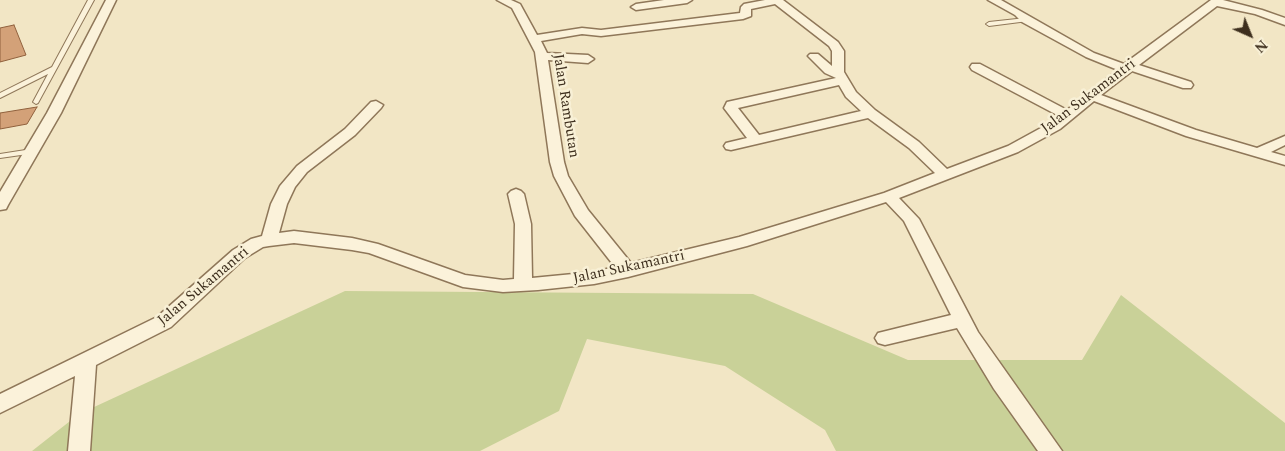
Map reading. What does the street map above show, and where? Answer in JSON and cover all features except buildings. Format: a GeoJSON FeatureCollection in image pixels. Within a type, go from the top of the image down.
{"type":"FeatureCollection","features":[{"type":"Feature","properties":{"kind":"street"},"geometry":{"type":"LineString","coordinates":[[0,205],[54,113],[111,0]]}},
{"type":"Feature","properties":{"kind":"street","name":"Jalan Rambutan"},"geometry":{"type":"LineString","coordinates":[[502,0],[516,6],[535,39],[542,56],[557,162],[561,176],[581,212],[628,271]]}},
{"type":"Feature","properties":{"kind":"street"},"geometry":{"type":"LineString","coordinates":[[636,7],[687,0]]}},
{"type":"Feature","properties":{"kind":"street"},"geometry":{"type":"LineString","coordinates":[[535,39],[582,31],[601,33],[742,16],[747,14],[747,6],[777,0],[834,44],[838,51],[837,62],[840,78],[850,94],[870,113],[914,145],[946,176]]}},
{"type":"Feature","properties":{"kind":"street"},"geometry":{"type":"LineString","coordinates":[[993,0],[1090,56],[1187,85]]}},
{"type":"Feature","properties":{"kind":"street"},"geometry":{"type":"LineString","coordinates":[[1216,1],[1258,12],[1285,22]]}},
{"type":"Feature","properties":{"kind":"street","name":"Jalan Sukamantri"},"geometry":{"type":"LineString","coordinates":[[0,404],[164,322],[239,254],[252,246],[269,240],[294,237],[372,248],[463,281],[503,286],[567,282],[628,271],[741,242],[889,196],[946,176],[1013,149],[1051,128],[1094,97],[1128,68],[1216,1]]}},
{"type":"Feature","properties":{"kind":"street"},"geometry":{"type":"LineString","coordinates":[[542,56],[588,59]]}},
{"type":"Feature","properties":{"kind":"street"},"geometry":{"type":"LineString","coordinates":[[814,56],[840,78]]}},
{"type":"Feature","properties":{"kind":"street"},"geometry":{"type":"LineString","coordinates":[[976,67],[1068,116]]}},
{"type":"Feature","properties":{"kind":"street"},"geometry":{"type":"LineString","coordinates":[[756,140],[731,108],[732,105],[840,78]]}},
{"type":"Feature","properties":{"kind":"street"},"geometry":{"type":"LineString","coordinates":[[1094,97],[1191,133],[1285,161]]}},
{"type":"Feature","properties":{"kind":"street"},"geometry":{"type":"LineString","coordinates":[[269,240],[279,204],[288,186],[302,169],[350,132],[376,106]]}},
{"type":"Feature","properties":{"kind":"street"},"geometry":{"type":"LineString","coordinates":[[731,146],[870,113]]}},
{"type":"Feature","properties":{"kind":"street"},"geometry":{"type":"LineString","coordinates":[[1259,154],[1285,140]]}},
{"type":"Feature","properties":{"kind":"street"},"geometry":{"type":"LineString","coordinates":[[516,194],[523,224],[523,285]]}},
{"type":"Feature","properties":{"kind":"street"},"geometry":{"type":"LineString","coordinates":[[889,196],[911,219],[962,320],[1001,383],[1051,451]]}},
{"type":"Feature","properties":{"kind":"street"},"geometry":{"type":"LineString","coordinates":[[886,338],[962,320]]}},
{"type":"Feature","properties":{"kind":"street"},"geometry":{"type":"LineString","coordinates":[[79,451],[86,362]]}},
{"type":"Feature","properties":{"kind":"lane"},"geometry":{"type":"LineString","coordinates":[[36,102],[91,0]]}},
{"type":"Feature","properties":{"kind":"lane"},"geometry":{"type":"LineString","coordinates":[[989,24],[1026,20]]}},
{"type":"Feature","properties":{"kind":"lane"},"geometry":{"type":"LineString","coordinates":[[0,96],[55,68]]}},
{"type":"Feature","properties":{"kind":"lane"},"geometry":{"type":"LineString","coordinates":[[0,156],[32,151]]}},
{"type":"Feature","properties":{"kind":"green space"},"geometry":{"type":"Polygon","coordinates":[[[345,291],[753,294],[908,360],[1082,360],[1121,295],[1285,423],[1285,451],[836,451],[825,430],[725,366],[587,339],[559,411],[480,451],[32,451],[79,414],[345,291]]]}}]}
